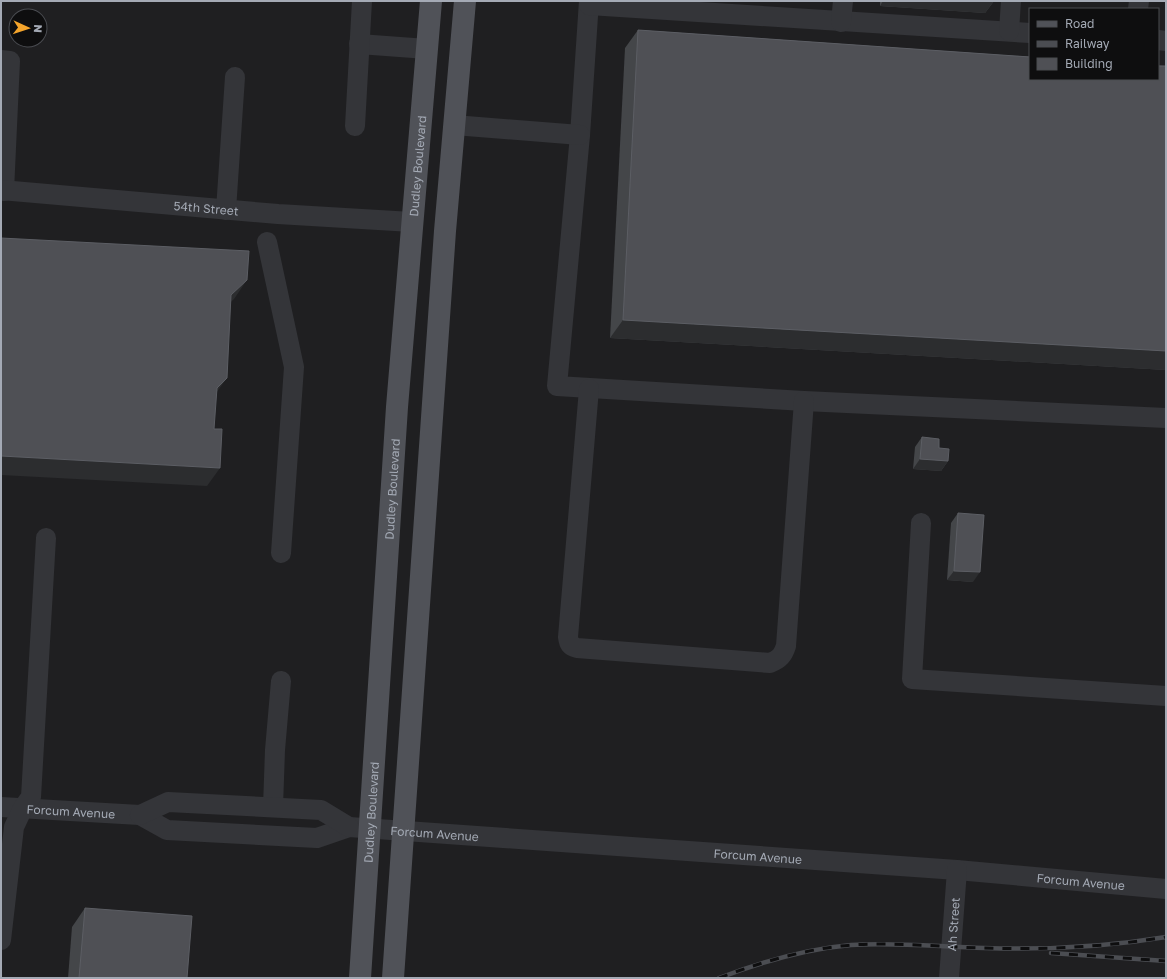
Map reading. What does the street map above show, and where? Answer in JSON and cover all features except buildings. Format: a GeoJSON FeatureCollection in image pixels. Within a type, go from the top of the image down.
{"type":"FeatureCollection","features":[{"type":"Feature","properties":{"kind":"main road","name":"Dudley Boulevard"},"geometry":{"type":"LineString","coordinates":[[360,978],[359,828],[397,414],[430,1]]}},
{"type":"Feature","properties":{"kind":"main road"},"geometry":{"type":"LineString","coordinates":[[394,978],[442,270],[465,1]]}},
{"type":"Feature","properties":{"kind":"street"},"geometry":{"type":"LineString","coordinates":[[355,126],[362,1]]}},
{"type":"Feature","properties":{"kind":"street"},"geometry":{"type":"LineString","coordinates":[[841,22],[843,1]]}},
{"type":"Feature","properties":{"kind":"street"},"geometry":{"type":"LineString","coordinates":[[1009,31],[1011,1]]}},
{"type":"Feature","properties":{"kind":"street"},"geometry":{"type":"LineString","coordinates":[[1029,33],[841,22],[589,3],[580,135],[557,386],[804,401],[1166,418]]}},
{"type":"Feature","properties":{"kind":"street"},"geometry":{"type":"LineString","coordinates":[[359,44],[427,49]]}},
{"type":"Feature","properties":{"kind":"street"},"geometry":{"type":"LineString","coordinates":[[1,60],[10,61],[2,190]]}},
{"type":"Feature","properties":{"kind":"street"},"geometry":{"type":"LineString","coordinates":[[226,210],[235,77]]}},
{"type":"Feature","properties":{"kind":"street"},"geometry":{"type":"LineString","coordinates":[[454,125],[580,135]]}},
{"type":"Feature","properties":{"kind":"street","name":"54th Street"},"geometry":{"type":"LineString","coordinates":[[2,190],[226,210],[412,222]]}},
{"type":"Feature","properties":{"kind":"street"},"geometry":{"type":"LineString","coordinates":[[267,242],[294,367],[281,553]]}},
{"type":"Feature","properties":{"kind":"street"},"geometry":{"type":"LineString","coordinates":[[589,389],[569,629],[569,643],[571,647],[770,663],[778,660],[783,654],[786,646],[804,401]]}},
{"type":"Feature","properties":{"kind":"street"},"geometry":{"type":"LineString","coordinates":[[921,523],[912,679],[1166,696]]}},
{"type":"Feature","properties":{"kind":"street"},"geometry":{"type":"LineString","coordinates":[[1,940],[14,827],[23,808],[31,797],[46,538]]}},
{"type":"Feature","properties":{"kind":"street"},"geometry":{"type":"LineString","coordinates":[[273,807],[275,750],[281,681]]}},
{"type":"Feature","properties":{"kind":"street","name":"Forcum Avenue"},"geometry":{"type":"LineString","coordinates":[[140,815],[168,802],[273,807],[321,810],[359,828]]}},
{"type":"Feature","properties":{"kind":"street","name":"Forcum Avenue"},"geometry":{"type":"LineString","coordinates":[[1,807],[140,815],[167,830],[317,838],[359,828],[957,870],[1166,889]]}},
{"type":"Feature","properties":{"kind":"street","name":"Ah Street"},"geometry":{"type":"LineString","coordinates":[[949,978],[957,870]]}},
{"type":"Feature","properties":{"kind":"shaded area"},"geometry":{"type":"Polygon","coordinates":[[[1,1],[1166,1],[1166,978],[1,978],[1,1]]]}},
{"type":"Feature","properties":{"kind":"railway"},"geometry":{"type":"LineString","coordinates":[[719,978],[784,957],[851,945],[885,944],[1030,949],[1121,943],[1166,937]]}},
{"type":"Feature","properties":{"kind":"railway"},"geometry":{"type":"LineString","coordinates":[[1051,953],[1166,961]]}}]}
